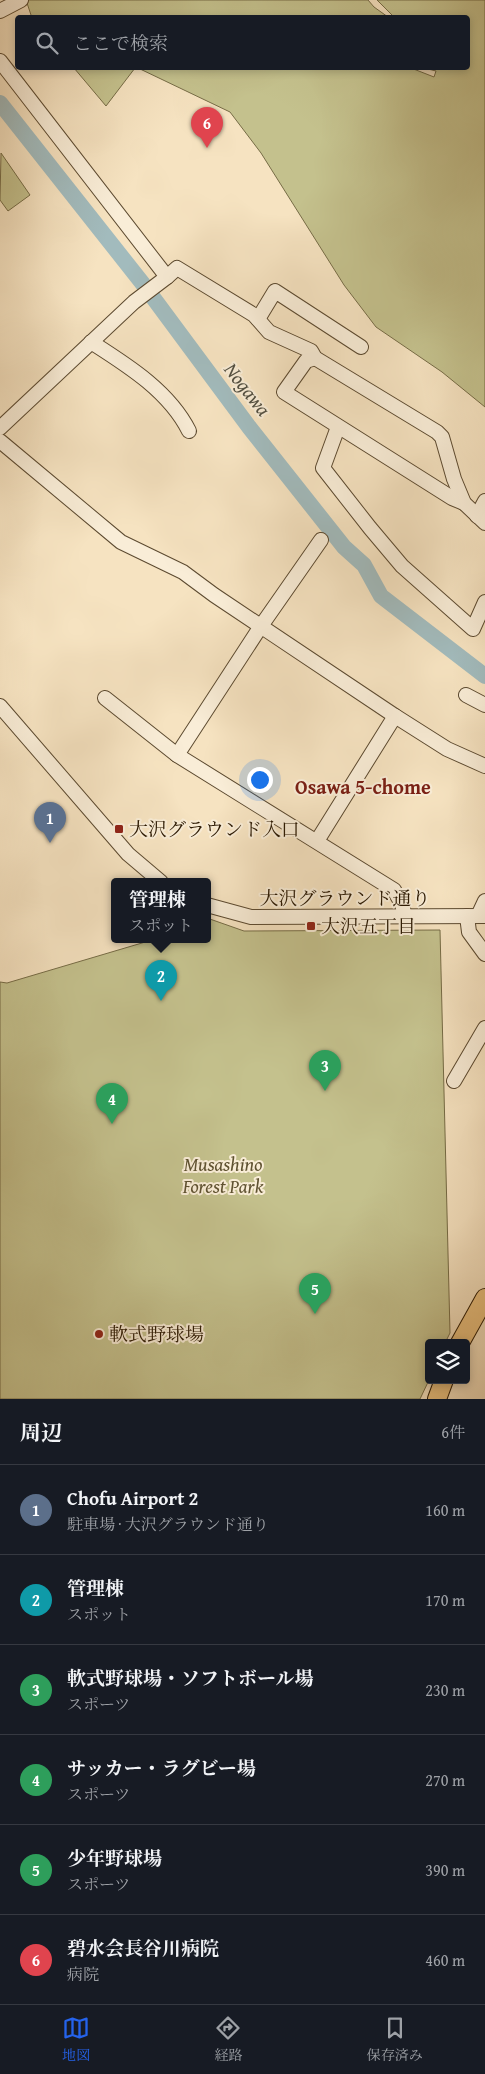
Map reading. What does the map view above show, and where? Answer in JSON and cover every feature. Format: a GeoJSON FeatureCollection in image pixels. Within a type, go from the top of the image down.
{"type":"FeatureCollection","features":[{"type":"Feature","properties":{"kind":"main road"},"geometry":{"type":"LineString","coordinates":[[462,1339],[485,1298]]}},
{"type":"Feature","properties":{"kind":"main road"},"geometry":{"type":"LineString","coordinates":[[437,1399],[443,1384]]}},
{"type":"Feature","properties":{"kind":"street"},"geometry":{"type":"LineString","coordinates":[[0,11],[21,0]]}},
{"type":"Feature","properties":{"kind":"street"},"geometry":{"type":"LineString","coordinates":[[0,61],[165,278]]}},
{"type":"Feature","properties":{"kind":"street"},"geometry":{"type":"LineString","coordinates":[[0,428],[136,300],[177,268],[254,315],[269,332],[311,351],[316,358],[437,432],[442,437],[454,478],[464,503]]}},
{"type":"Feature","properties":{"kind":"street"},"geometry":{"type":"LineString","coordinates":[[258,320],[275,291],[361,347]]}},
{"type":"Feature","properties":{"kind":"street"},"geometry":{"type":"LineString","coordinates":[[91,342],[131,367],[182,418],[188,431]]}},
{"type":"Feature","properties":{"kind":"street"},"geometry":{"type":"LineString","coordinates":[[316,358],[306,361],[284,392],[452,498],[464,503],[481,519]]}},
{"type":"Feature","properties":{"kind":"street"},"geometry":{"type":"LineString","coordinates":[[338,427],[323,468],[382,544],[418,582],[473,629],[485,602]]}},
{"type":"Feature","properties":{"kind":"street"},"geometry":{"type":"LineString","coordinates":[[0,441],[121,542],[145,556],[183,572],[395,716],[448,750],[485,766]]}},
{"type":"Feature","properties":{"kind":"street"},"geometry":{"type":"LineString","coordinates":[[481,519],[485,501]]}},
{"type":"Feature","properties":{"kind":"street"},"geometry":{"type":"LineString","coordinates":[[177,755],[261,626],[321,540]]}},
{"type":"Feature","properties":{"kind":"street"},"geometry":{"type":"LineString","coordinates":[[466,695],[485,705]]}},
{"type":"Feature","properties":{"kind":"street"},"geometry":{"type":"LineString","coordinates":[[105,698],[177,755],[394,890],[402,904],[405,917]]}},
{"type":"Feature","properties":{"kind":"street"},"geometry":{"type":"LineString","coordinates":[[0,706],[128,854],[156,878]]}},
{"type":"Feature","properties":{"kind":"street"},"geometry":{"type":"LineString","coordinates":[[317,842],[395,716]]}},
{"type":"Feature","properties":{"kind":"street"},"geometry":{"type":"LineString","coordinates":[[485,901],[469,932],[485,954]]}},
{"type":"Feature","properties":{"kind":"street","name":"大沢グラウンド通り"},"geometry":{"type":"LineString","coordinates":[[211,906],[251,916],[477,916]]}},
{"type":"Feature","properties":{"kind":"street"},"geometry":{"type":"LineString","coordinates":[[454,1081],[485,1028]]}},
{"type":"Feature","properties":{"kind":"green space"},"geometry":{"type":"Polygon","coordinates":[[[26,0],[368,0],[385,15],[31,15],[26,0]]]}},
{"type":"Feature","properties":{"kind":"green space"},"geometry":{"type":"Polygon","coordinates":[[[377,0],[485,0],[485,407],[442,372],[376,327],[344,285],[261,153],[230,112],[142,70],[416,70],[434,77],[436,71],[432,70],[470,70],[470,15],[392,15],[377,0]]]}},
{"type":"Feature","properties":{"kind":"green space"},"geometry":{"type":"Polygon","coordinates":[[[76,70],[133,70],[106,106],[76,70]]]}},
{"type":"Feature","properties":{"kind":"green space"},"geometry":{"type":"Polygon","coordinates":[[[1,153],[30,195],[8,211],[0,200],[1,153]]]}},
{"type":"Feature","properties":{"kind":"green space","name":"Musashino Forest Park"},"geometry":{"type":"Polygon","coordinates":[[[211,919],[244,931],[440,930],[450,1333],[447,1339],[425,1339],[425,1384],[427,1384],[420,1399],[0,1399],[0,982],[7,983],[142,943],[211,943],[211,919]]]}},
{"type":"Feature","properties":{"kind":"waterway","name":"Nogawa"},"geometry":{"type":"LineString","coordinates":[[0,103],[143,284],[249,427],[344,547],[364,565],[381,596],[485,676]]}},
{"type":"Feature","properties":{"kind":"place","name":"碧水会長谷川病院"},"geometry":{"type":"Point","coordinates":[207,148]}},
{"type":"Feature","properties":{"kind":"place","name":"大沢グラウンド入口"},"geometry":{"type":"Point","coordinates":[119,829]}},
{"type":"Feature","properties":{"kind":"place","name":"Chofu Airport 2"},"geometry":{"type":"Point","coordinates":[50,843]}},
{"type":"Feature","properties":{"kind":"place","name":"大沢五丁目"},"geometry":{"type":"Point","coordinates":[311,926]}},
{"type":"Feature","properties":{"kind":"place","name":"管理棟"},"geometry":{"type":"Point","coordinates":[161,1001]}},
{"type":"Feature","properties":{"kind":"place","name":"軟式野球場・ソフトボール場"},"geometry":{"type":"Point","coordinates":[325,1091]}},
{"type":"Feature","properties":{"kind":"place","name":"サッカー・ラグビー場"},"geometry":{"type":"Point","coordinates":[112,1124]}},
{"type":"Feature","properties":{"kind":"place","name":"少年野球場"},"geometry":{"type":"Point","coordinates":[315,1314]}},
{"type":"Feature","properties":{"kind":"place","name":"軟式野球場"},"geometry":{"type":"Point","coordinates":[99,1334]}},
{"type":"Feature","properties":{"kind":"district","name":"Osawa 5-chome"},"geometry":{"type":"Point","coordinates":[363,786]}}]}
